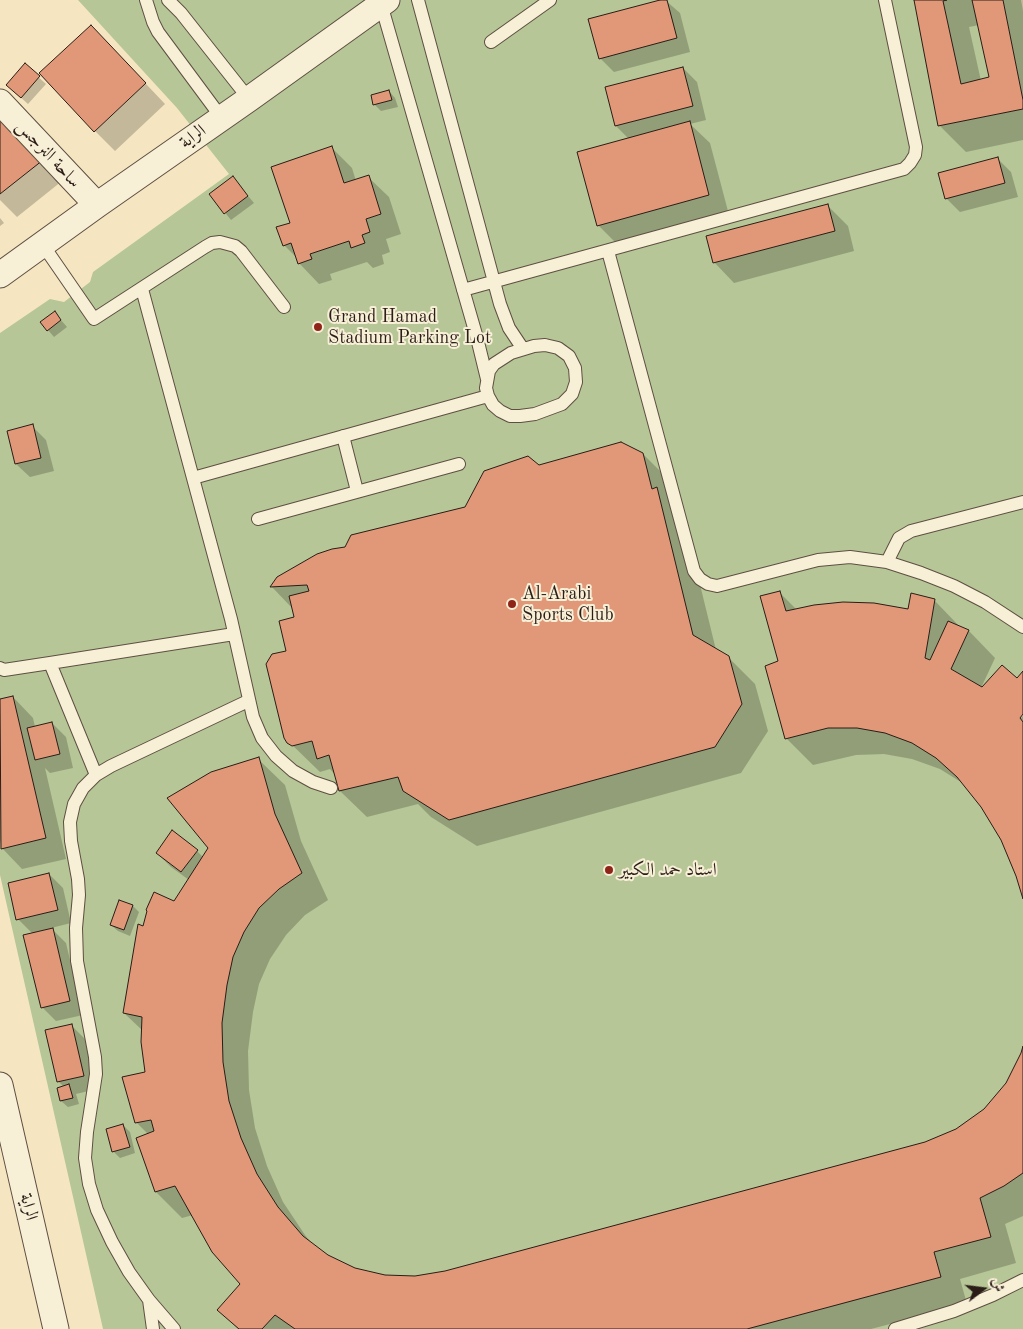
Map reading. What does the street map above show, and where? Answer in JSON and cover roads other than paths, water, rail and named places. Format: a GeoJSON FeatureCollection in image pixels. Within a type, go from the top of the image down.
{"type":"FeatureCollection","features":[{"type":"Feature","properties":{"kind":"street","name":"الراية"},"geometry":{"type":"LineString","coordinates":[[0,276],[384,2]]}},
{"type":"Feature","properties":{"kind":"street","name":"ساحة النرجس"},"geometry":{"type":"LineString","coordinates":[[0,102],[97,205]]}},
{"type":"Feature","properties":{"kind":"street","name":"الراية"},"geometry":{"type":"LineString","coordinates":[[0,1085],[56,1329]]}},
{"type":"Feature","properties":{"kind":"lane"},"geometry":{"type":"LineString","coordinates":[[146,0],[158,32],[221,118]]}},
{"type":"Feature","properties":{"kind":"lane"},"geometry":{"type":"LineString","coordinates":[[168,0],[181,13],[249,99]]}},
{"type":"Feature","properties":{"kind":"lane"},"geometry":{"type":"LineString","coordinates":[[418,0],[504,316],[515,339],[523,349]]}},
{"type":"Feature","properties":{"kind":"lane"},"geometry":{"type":"LineString","coordinates":[[491,42],[550,0]]}},
{"type":"Feature","properties":{"kind":"lane"},"geometry":{"type":"LineString","coordinates":[[463,290],[904,169],[910,163],[916,147],[884,0]]}},
{"type":"Feature","properties":{"kind":"lane"},"geometry":{"type":"LineString","coordinates":[[384,2],[487,379],[488,396],[500,412],[510,416],[535,414],[562,404],[572,394],[576,382],[575,368],[569,356],[558,348],[545,345],[523,349],[506,356],[494,364],[487,379]]}},
{"type":"Feature","properties":{"kind":"lane"},"geometry":{"type":"LineString","coordinates":[[43,245],[94,319],[205,247],[220,242],[235,246],[241,251],[284,307]]}},
{"type":"Feature","properties":{"kind":"lane"},"geometry":{"type":"LineString","coordinates":[[608,251],[694,572],[700,579],[708,584],[717,586],[818,560],[850,557],[887,562],[954,586],[985,602],[1023,627]]}},
{"type":"Feature","properties":{"kind":"lane"},"geometry":{"type":"LineString","coordinates":[[142,289],[234,634],[248,701],[262,738],[276,756],[292,771],[330,788]]}},
{"type":"Feature","properties":{"kind":"lane"},"geometry":{"type":"LineString","coordinates":[[193,478],[488,396]]}},
{"type":"Feature","properties":{"kind":"lane"},"geometry":{"type":"LineString","coordinates":[[343,436],[357,491]]}},
{"type":"Feature","properties":{"kind":"lane"},"geometry":{"type":"LineString","coordinates":[[258,519],[459,464]]}},
{"type":"Feature","properties":{"kind":"lane"},"geometry":{"type":"LineString","coordinates":[[887,562],[899,538],[911,531],[1023,502]]}},
{"type":"Feature","properties":{"kind":"lane"},"geometry":{"type":"LineString","coordinates":[[1,670],[234,634]]}},
{"type":"Feature","properties":{"kind":"lane"},"geometry":{"type":"LineString","coordinates":[[50,663],[96,775]]}},
{"type":"Feature","properties":{"kind":"lane"},"geometry":{"type":"LineString","coordinates":[[174,1329],[149,1300],[129,1272],[96,1210],[89,1184],[85,1158],[96,1074],[95,1057],[77,961],[76,928],[79,895],[70,822],[74,804],[83,788],[96,775],[111,766],[248,701]]}},
{"type":"Feature","properties":{"kind":"lane"},"geometry":{"type":"LineString","coordinates":[[895,1329],[970,1305],[1023,1280]]}},
{"type":"Feature","properties":{"kind":"lane"},"geometry":{"type":"LineString","coordinates":[[149,1300],[153,1329]]}},
{"type":"Feature","properties":{"kind":"place","name":"Grand Hamad Stadium Parking Lot"},"geometry":{"type":"Point","coordinates":[318,327]}},
{"type":"Feature","properties":{"kind":"place","name":"Al-Arabi Sports Club"},"geometry":{"type":"Point","coordinates":[512,604]}},
{"type":"Feature","properties":{"kind":"place","name":"استاد حمد الكبير"},"geometry":{"type":"Point","coordinates":[609,870]}}]}
